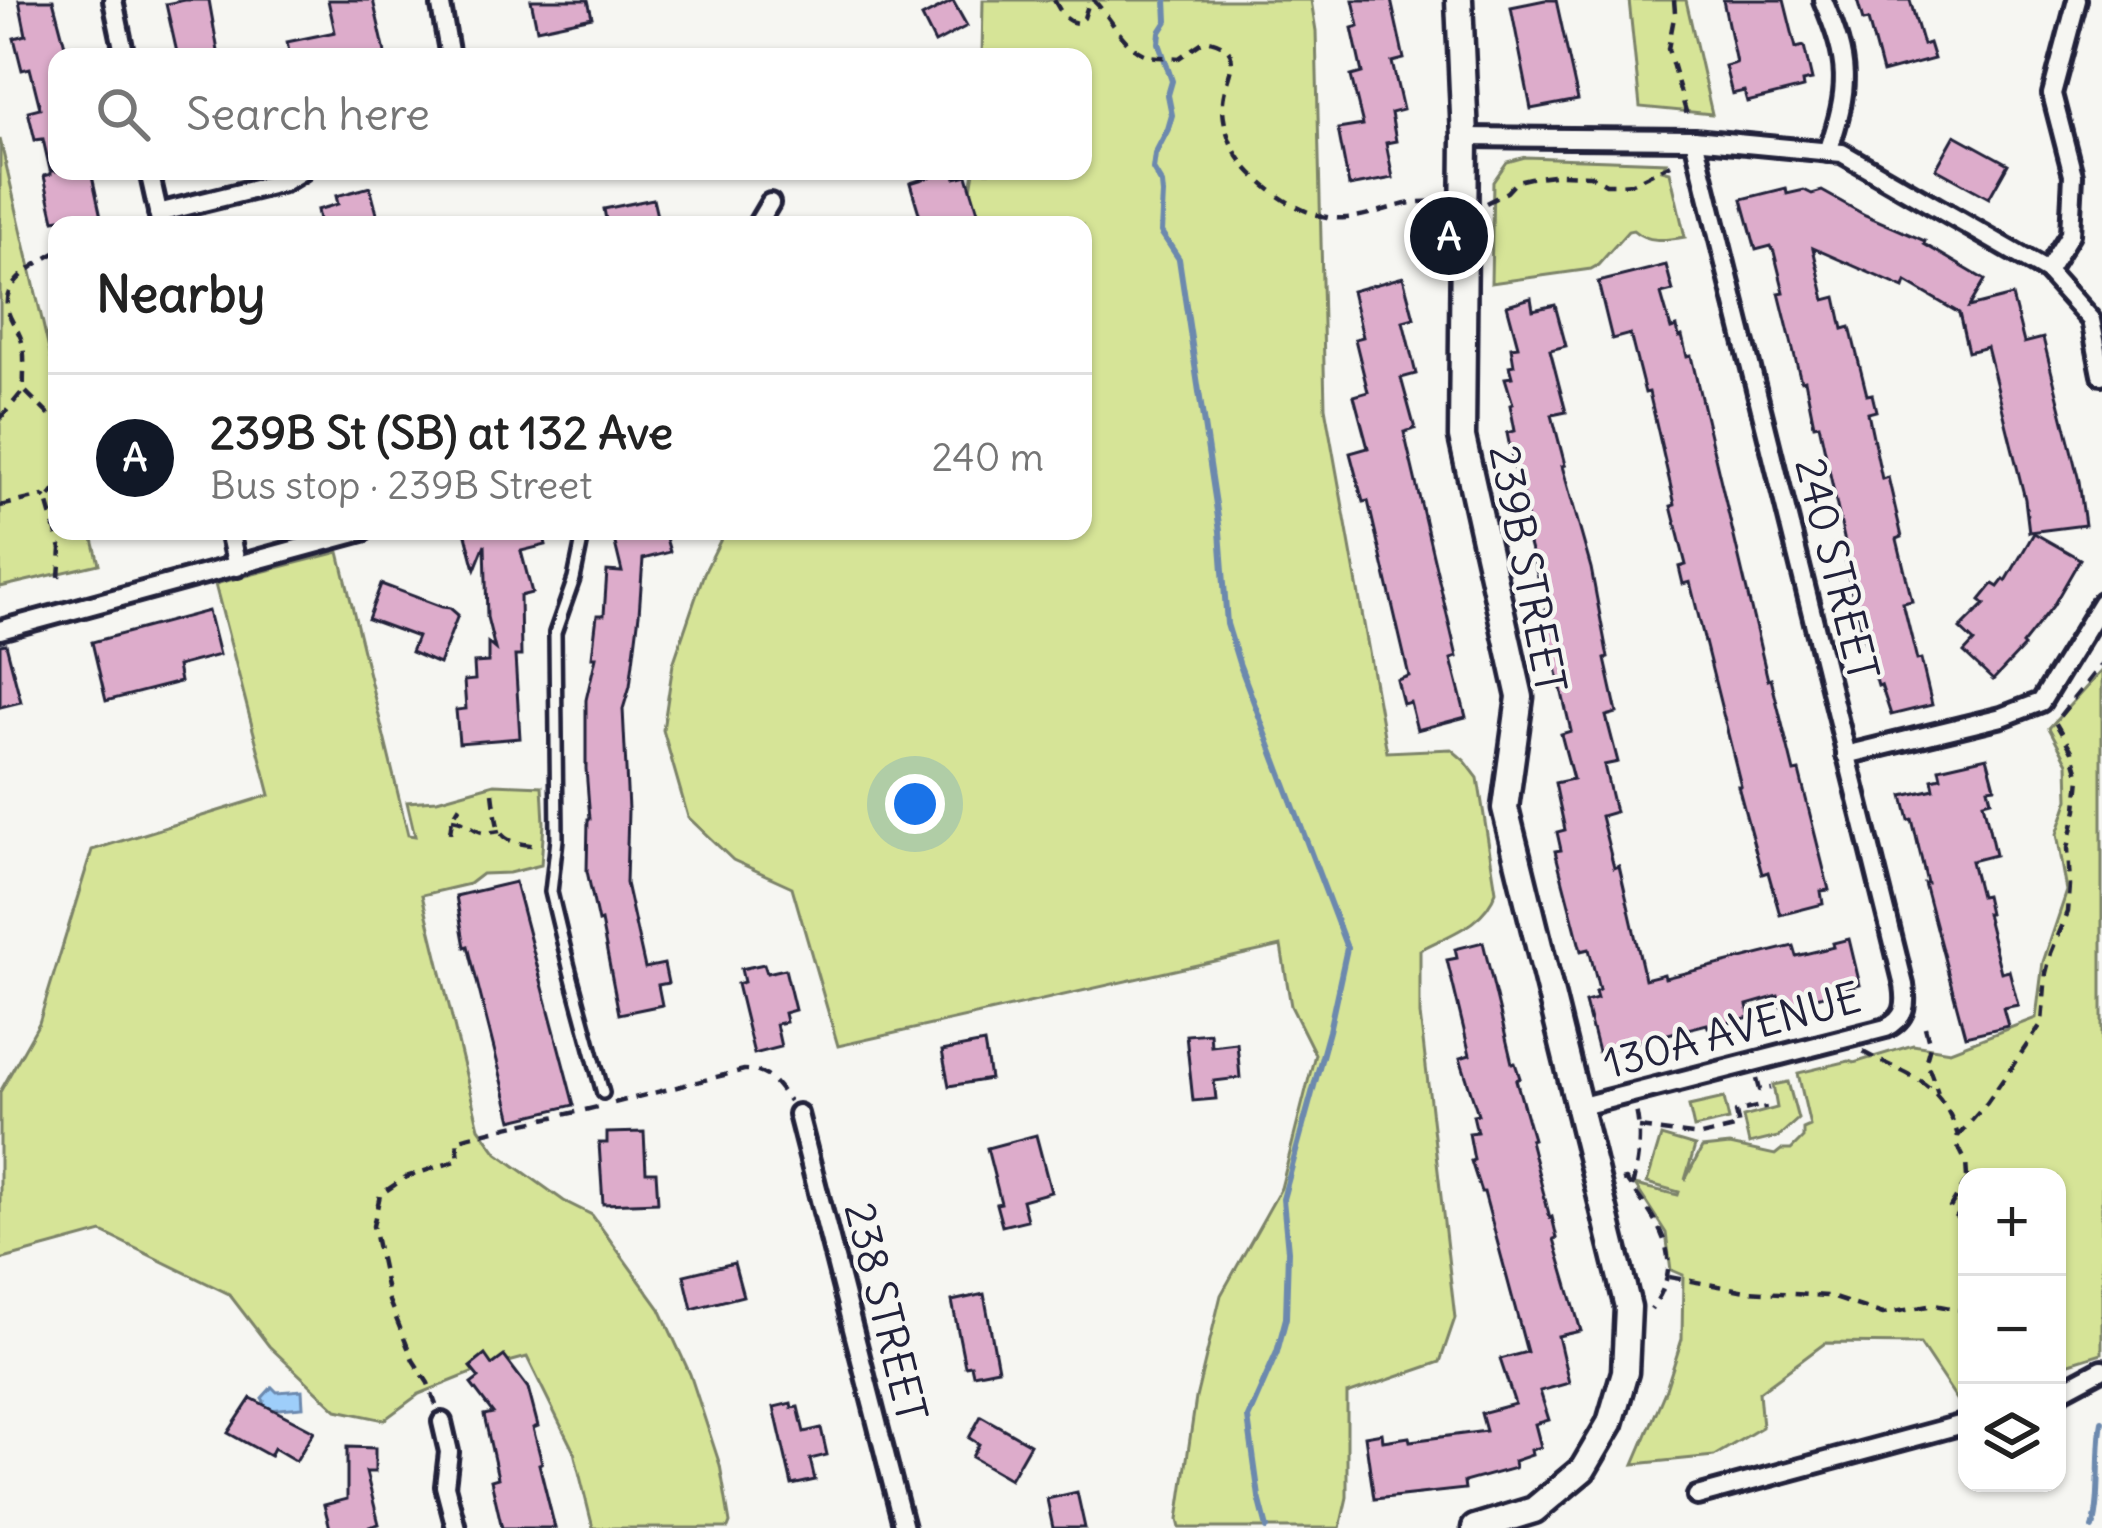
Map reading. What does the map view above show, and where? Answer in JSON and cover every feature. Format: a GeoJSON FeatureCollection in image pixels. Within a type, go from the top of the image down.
{"type":"FeatureCollection","features":[{"type":"Feature","properties":{"kind":"street"},"geometry":{"type":"LineString","coordinates":[[113,0],[123,48]]}},
{"type":"Feature","properties":{"kind":"street","name":"239B STREET"},"geometry":{"type":"LineString","coordinates":[[1459,0],[1466,137],[1462,437],[1520,697],[1505,808],[1628,1307],[1625,1372],[1610,1424],[1583,1469],[1534,1510],[1475,1528]]}},
{"type":"Feature","properties":{"kind":"street"},"geometry":{"type":"LineString","coordinates":[[1822,0],[1844,57],[1845,95],[1828,152]]}},
{"type":"Feature","properties":{"kind":"street"},"geometry":{"type":"LineString","coordinates":[[2047,271],[2070,234],[2073,175],[2052,94],[2077,0]]}},
{"type":"Feature","properties":{"kind":"street"},"geometry":{"type":"LineString","coordinates":[[441,6],[448,48]]}},
{"type":"Feature","properties":{"kind":"street"},"geometry":{"type":"LineString","coordinates":[[1466,137],[1691,130],[1842,153],[2047,271],[2091,320],[2102,375]]}},
{"type":"Feature","properties":{"kind":"street","name":"240 STREET"},"geometry":{"type":"LineString","coordinates":[[1691,130],[1867,829],[1904,985],[1902,1016]]}},
{"type":"Feature","properties":{"kind":"street"},"geometry":{"type":"LineString","coordinates":[[151,180],[158,216]]}},
{"type":"Feature","properties":{"kind":"street"},"geometry":{"type":"LineString","coordinates":[[169,216],[287,180]]}},
{"type":"Feature","properties":{"kind":"street"},"geometry":{"type":"LineString","coordinates":[[762,216],[770,203]]}},
{"type":"Feature","properties":{"kind":"street"},"geometry":{"type":"LineString","coordinates":[[231,540],[237,567]]}},
{"type":"Feature","properties":{"kind":"street"},"geometry":{"type":"LineString","coordinates":[[0,630],[332,540]]}},
{"type":"Feature","properties":{"kind":"street"},"geometry":{"type":"LineString","coordinates":[[1846,755],[2002,717],[2041,701],[2102,602]]}},
{"type":"Feature","properties":{"kind":"street","name":"130A AVENUE"},"geometry":{"type":"LineString","coordinates":[[1578,1107],[1870,1032],[1902,1016]]}},
{"type":"Feature","properties":{"kind":"street","name":"238 STREET"},"geometry":{"type":"LineString","coordinates":[[798,1114],[904,1528]]}},
{"type":"Feature","properties":{"kind":"street"},"geometry":{"type":"LineString","coordinates":[[2066,1388],[2102,1369]]}},
{"type":"Feature","properties":{"kind":"street"},"geometry":{"type":"LineString","coordinates":[[442,1422],[449,1452],[446,1486],[456,1528]]}},
{"type":"Feature","properties":{"kind":"street"},"geometry":{"type":"LineString","coordinates":[[1697,1496],[1958,1426]]}},
{"type":"Feature","properties":{"kind":"lane"},"geometry":{"type":"LineString","coordinates":[[582,540],[555,634],[556,848],[551,892],[603,1093]]}},
{"type":"Feature","properties":{"kind":"path"},"geometry":{"type":"LineString","coordinates":[[1054,0],[1070,23],[1084,18],[1089,2],[1094,1],[1145,56],[1179,58],[1210,40],[1229,51],[1233,64],[1223,103],[1224,125],[1242,161],[1299,209],[1343,219],[1424,200],[1484,204],[1517,181],[1530,178],[1591,175],[1606,184],[1632,183],[1672,164]]}},
{"type":"Feature","properties":{"kind":"path"},"geometry":{"type":"LineString","coordinates":[[1674,0],[1668,49],[1691,130]]}},
{"type":"Feature","properties":{"kind":"path"},"geometry":{"type":"LineString","coordinates":[[0,304],[14,284],[48,257]]}},
{"type":"Feature","properties":{"kind":"path"},"geometry":{"type":"LineString","coordinates":[[0,419],[24,390],[22,342],[9,315],[7,296]]}},
{"type":"Feature","properties":{"kind":"path"},"geometry":{"type":"LineString","coordinates":[[24,390],[48,414]]}},
{"type":"Feature","properties":{"kind":"path"},"geometry":{"type":"LineString","coordinates":[[0,506],[43,496],[48,504]]}},
{"type":"Feature","properties":{"kind":"path"},"geometry":{"type":"LineString","coordinates":[[58,540],[59,577]]}},
{"type":"Feature","properties":{"kind":"path"},"geometry":{"type":"LineString","coordinates":[[1958,1136],[2042,1023],[2046,973],[2068,912],[2068,848],[2080,777],[2055,722],[2102,663]]}},
{"type":"Feature","properties":{"kind":"path"},"geometry":{"type":"LineString","coordinates":[[493,793],[500,832],[510,843],[556,848]]}},
{"type":"Feature","properties":{"kind":"path"},"geometry":{"type":"LineString","coordinates":[[450,833],[460,806]]}},
{"type":"Feature","properties":{"kind":"path"},"geometry":{"type":"LineString","coordinates":[[452,819],[481,834]]}},
{"type":"Feature","properties":{"kind":"path"},"geometry":{"type":"LineString","coordinates":[[468,841],[500,832]]}},
{"type":"Feature","properties":{"kind":"path"},"geometry":{"type":"LineString","coordinates":[[1925,1027],[1930,1046],[1926,1060],[1939,1099]]}},
{"type":"Feature","properties":{"kind":"path"},"geometry":{"type":"LineString","coordinates":[[1863,1052],[1929,1085],[1954,1122],[1967,1168]]}},
{"type":"Feature","properties":{"kind":"path"},"geometry":{"type":"LineString","coordinates":[[442,1422],[388,1301],[373,1226],[380,1195],[406,1177],[459,1160],[458,1141],[502,1126],[537,1122],[744,1070],[759,1070],[769,1077],[798,1114]]}},
{"type":"Feature","properties":{"kind":"path"},"geometry":{"type":"LineString","coordinates":[[1639,1128],[1701,1136],[1739,1126],[1736,1112],[1764,1107],[1757,1079]]}},
{"type":"Feature","properties":{"kind":"path"},"geometry":{"type":"LineString","coordinates":[[1760,1090],[1771,1088]]}},
{"type":"Feature","properties":{"kind":"path"},"geometry":{"type":"LineString","coordinates":[[1631,1188],[1638,1160],[1636,1110]]}},
{"type":"Feature","properties":{"kind":"path"},"geometry":{"type":"LineString","coordinates":[[1614,1183],[1626,1180],[1663,1231],[1669,1277],[1646,1312]]}},
{"type":"Feature","properties":{"kind":"path"},"geometry":{"type":"LineString","coordinates":[[1669,1277],[1746,1291],[1828,1296],[1883,1314],[1934,1305],[1958,1309]]}},
{"type":"Feature","properties":{"kind":"green space"},"geometry":{"type":"Polygon","coordinates":[[[983,0],[1311,0],[1316,31],[1325,407],[1387,752],[1451,749],[1465,761],[1478,778],[1496,891],[1475,920],[1420,950],[1420,1015],[1455,1318],[1440,1362],[1347,1394],[1347,1497],[1340,1528],[1180,1528],[1178,1520],[1196,1398],[1221,1295],[1281,1188],[1315,1054],[1291,1006],[1281,946],[838,1046],[792,887],[733,860],[688,817],[663,730],[673,664],[704,573],[720,540],[1092,540],[1092,216],[954,216],[973,180],[1092,180],[1092,48],[982,48],[983,0]]]}},
{"type":"Feature","properties":{"kind":"green space"},"geometry":{"type":"Polygon","coordinates":[[[1629,0],[1686,0],[1712,114],[1640,107],[1629,0]]]}},
{"type":"Feature","properties":{"kind":"green space"},"geometry":{"type":"Polygon","coordinates":[[[0,139],[48,345],[48,540],[93,540],[99,564],[0,587],[0,139]]]}},
{"type":"Feature","properties":{"kind":"green space"},"geometry":{"type":"Polygon","coordinates":[[[1525,157],[1666,162],[1662,170],[1670,172],[1685,237],[1658,240],[1628,231],[1591,269],[1491,283],[1493,182],[1507,162],[1525,157]]]}},
{"type":"Feature","properties":{"kind":"green space"},"geometry":{"type":"Polygon","coordinates":[[[339,552],[408,835],[415,836],[407,802],[437,800],[494,784],[542,786],[541,865],[482,874],[469,884],[422,895],[479,1128],[497,1153],[592,1215],[660,1309],[690,1374],[720,1465],[728,1528],[593,1528],[574,1452],[527,1357],[419,1394],[384,1420],[337,1410],[269,1346],[229,1294],[102,1232],[0,1260],[0,1092],[39,1023],[92,850],[270,795],[215,584],[339,552]]]}},
{"type":"Feature","properties":{"kind":"green space"},"geometry":{"type":"Polygon","coordinates":[[[2102,670],[2102,1353],[2066,1364],[2066,1168],[1958,1168],[1958,1401],[1920,1344],[1825,1343],[1759,1392],[1762,1427],[1714,1456],[1634,1464],[1682,1339],[1683,1275],[1671,1270],[1666,1233],[1635,1185],[1678,1195],[1647,1183],[1661,1136],[1695,1146],[1685,1180],[1702,1148],[1730,1145],[1775,1155],[1791,1150],[1803,1138],[1803,1129],[1810,1126],[1798,1073],[1913,1045],[1950,1051],[2036,1018],[2043,962],[2067,891],[2057,834],[2069,799],[2068,763],[2049,728],[2102,670]]]}},
{"type":"Feature","properties":{"kind":"green space"},"geometry":{"type":"Polygon","coordinates":[[[1788,1082],[1798,1119],[1778,1137],[1749,1144],[1743,1117],[1777,1108],[1773,1085],[1788,1082]]]}},
{"type":"Feature","properties":{"kind":"green space"},"geometry":{"type":"Polygon","coordinates":[[[1724,1098],[1729,1120],[1694,1128],[1689,1106],[1724,1098]]]}},
{"type":"Feature","properties":{"kind":"water"},"geometry":{"type":"Polygon","coordinates":[[[272,1387],[277,1392],[302,1390],[303,1407],[268,1410],[262,1398],[272,1387]]]}},
{"type":"Feature","properties":{"kind":"building"},"geometry":{"type":"Polygon","coordinates":[[[19,0],[53,0],[66,48],[48,48],[48,161],[43,139],[35,140],[28,111],[40,108],[30,68],[22,70],[14,38],[26,35],[19,0]]]}},
{"type":"Feature","properties":{"kind":"building"},"geometry":{"type":"Polygon","coordinates":[[[209,0],[217,48],[176,48],[166,4],[209,0]]]}},
{"type":"Feature","properties":{"kind":"building"},"geometry":{"type":"Polygon","coordinates":[[[328,0],[373,0],[384,48],[288,48],[287,42],[335,32],[328,0]]]}},
{"type":"Feature","properties":{"kind":"building"},"geometry":{"type":"Polygon","coordinates":[[[531,0],[588,0],[592,17],[537,29],[531,0]]]}},
{"type":"Feature","properties":{"kind":"building"},"geometry":{"type":"Polygon","coordinates":[[[1353,0],[1391,0],[1404,59],[1392,62],[1403,110],[1391,113],[1396,141],[1386,143],[1393,178],[1349,186],[1338,129],[1363,125],[1351,76],[1362,73],[1352,28],[1359,26],[1353,0]]]}},
{"type":"Feature","properties":{"kind":"building"},"geometry":{"type":"Polygon","coordinates":[[[1556,0],[1578,100],[1531,109],[1511,7],[1556,0]]]}},
{"type":"Feature","properties":{"kind":"building"},"geometry":{"type":"Polygon","coordinates":[[[1723,0],[1784,0],[1796,48],[1804,46],[1812,80],[1802,82],[1803,88],[1747,102],[1744,91],[1732,94],[1725,66],[1736,63],[1723,0]]]}},
{"type":"Feature","properties":{"kind":"building"},"geometry":{"type":"Polygon","coordinates":[[[1857,0],[1910,0],[1923,45],[1929,43],[1934,59],[1882,73],[1868,20],[1863,21],[1857,0]]]}},
{"type":"Feature","properties":{"kind":"building"},"geometry":{"type":"Polygon","coordinates":[[[953,1],[967,26],[935,43],[922,17],[953,1]]]}},
{"type":"Feature","properties":{"kind":"building"},"geometry":{"type":"Polygon","coordinates":[[[1955,135],[2008,164],[1989,198],[1936,169],[1955,135]]]}},
{"type":"Feature","properties":{"kind":"building"},"geometry":{"type":"Polygon","coordinates":[[[48,175],[48,180],[93,180],[101,216],[53,216],[44,176],[48,175]]]}},
{"type":"Feature","properties":{"kind":"building"},"geometry":{"type":"Polygon","coordinates":[[[968,180],[979,216],[920,216],[910,183],[968,180]]]}},
{"type":"Feature","properties":{"kind":"building"},"geometry":{"type":"Polygon","coordinates":[[[370,187],[378,216],[318,216],[317,210],[338,204],[336,196],[370,187]]]}},
{"type":"Feature","properties":{"kind":"building"},"geometry":{"type":"Polygon","coordinates":[[[1786,188],[1787,194],[1822,191],[1925,241],[1985,280],[1969,307],[2012,296],[2024,343],[2043,338],[2079,481],[2085,525],[2029,532],[1987,347],[1968,352],[1959,313],[1906,282],[1904,288],[1813,248],[1825,300],[1836,297],[1843,329],[1850,327],[1867,395],[1872,394],[1876,411],[1868,413],[1882,479],[1888,477],[1912,601],[1903,603],[1932,705],[1891,715],[1853,597],[1819,424],[1814,425],[1805,380],[1801,381],[1774,252],[1771,246],[1756,250],[1742,199],[1786,188]]]}},
{"type":"Feature","properties":{"kind":"building"},"geometry":{"type":"Polygon","coordinates":[[[653,199],[657,216],[605,216],[604,209],[653,199]]]}},
{"type":"Feature","properties":{"kind":"building"},"geometry":{"type":"Polygon","coordinates":[[[1666,265],[1673,291],[1661,294],[1671,329],[1677,327],[1687,357],[1691,356],[1768,680],[1794,772],[1799,771],[1829,890],[1821,891],[1823,904],[1780,915],[1768,872],[1762,874],[1738,786],[1690,582],[1683,584],[1679,567],[1686,565],[1649,392],[1645,393],[1630,334],[1612,339],[1598,282],[1666,265]]]}},
{"type":"Feature","properties":{"kind":"building"},"geometry":{"type":"Polygon","coordinates":[[[1403,277],[1414,318],[1403,321],[1416,374],[1401,378],[1415,429],[1404,432],[1457,657],[1451,659],[1466,717],[1417,730],[1410,702],[1403,704],[1397,680],[1409,676],[1368,501],[1363,502],[1350,453],[1368,448],[1354,396],[1368,392],[1355,339],[1363,337],[1352,291],[1403,277]]]}},
{"type":"Feature","properties":{"kind":"building"},"geometry":{"type":"Polygon","coordinates":[[[1531,298],[1533,310],[1555,305],[1566,346],[1550,350],[1566,412],[1552,415],[1591,568],[1617,713],[1606,716],[1618,762],[1604,765],[1615,812],[1601,816],[1614,868],[1619,866],[1645,979],[1793,946],[1796,956],[1849,939],[1860,985],[1781,1007],[1778,996],[1747,1005],[1750,1017],[1598,1052],[1585,1002],[1597,999],[1599,990],[1589,949],[1581,951],[1555,851],[1561,850],[1557,832],[1565,830],[1555,783],[1573,779],[1561,734],[1571,731],[1547,630],[1544,610],[1552,608],[1527,537],[1531,536],[1507,433],[1515,431],[1505,378],[1512,377],[1511,347],[1518,346],[1507,305],[1531,298]]]}},
{"type":"Feature","properties":{"kind":"building"},"geometry":{"type":"Polygon","coordinates":[[[2034,533],[2080,559],[2024,647],[1993,680],[1964,653],[1974,642],[1960,629],[1985,604],[1980,600],[1993,584],[1998,587],[2006,581],[2034,533]]]}},
{"type":"Feature","properties":{"kind":"building"},"geometry":{"type":"Polygon","coordinates":[[[467,540],[545,540],[546,545],[521,551],[532,593],[520,596],[521,656],[515,656],[520,738],[459,743],[456,710],[466,709],[464,681],[475,680],[474,663],[488,662],[488,643],[495,649],[487,617],[485,544],[475,569],[467,540]]]}},
{"type":"Feature","properties":{"kind":"building"},"geometry":{"type":"Polygon","coordinates":[[[614,540],[667,540],[670,552],[643,559],[630,686],[623,709],[626,883],[645,968],[664,964],[668,983],[658,985],[662,1005],[619,1014],[587,871],[586,700],[596,657],[592,657],[597,615],[604,615],[607,571],[622,572],[614,540]]]}},
{"type":"Feature","properties":{"kind":"building"},"geometry":{"type":"Polygon","coordinates":[[[381,584],[458,615],[439,664],[411,652],[417,637],[368,619],[381,584]]]}},
{"type":"Feature","properties":{"kind":"building"},"geometry":{"type":"Polygon","coordinates":[[[208,611],[219,655],[177,666],[180,682],[106,701],[92,642],[208,611]]]}},
{"type":"Feature","properties":{"kind":"building"},"geometry":{"type":"Polygon","coordinates":[[[6,644],[21,702],[0,707],[0,645],[6,644]]]}},
{"type":"Feature","properties":{"kind":"building"},"geometry":{"type":"Polygon","coordinates":[[[1987,757],[1995,787],[1988,788],[1991,800],[1983,802],[1995,855],[1971,861],[1980,896],[1985,895],[2001,972],[2009,970],[2018,1005],[2003,1008],[2008,1026],[1965,1036],[1903,796],[1934,789],[1932,779],[1941,777],[1939,768],[1987,757]]]}},
{"type":"Feature","properties":{"kind":"building"},"geometry":{"type":"Polygon","coordinates":[[[515,882],[574,1105],[512,1120],[465,947],[456,896],[515,882]]]}},
{"type":"Feature","properties":{"kind":"building"},"geometry":{"type":"Polygon","coordinates":[[[1483,942],[1512,1063],[1520,1078],[1516,1080],[1554,1239],[1581,1331],[1558,1336],[1569,1383],[1540,1391],[1549,1420],[1535,1424],[1541,1447],[1531,1450],[1532,1455],[1514,1461],[1515,1468],[1464,1482],[1465,1489],[1374,1499],[1365,1436],[1382,1433],[1383,1441],[1409,1437],[1410,1441],[1486,1431],[1481,1413],[1515,1404],[1500,1359],[1527,1352],[1484,1192],[1471,1161],[1469,1133],[1477,1132],[1473,1115],[1478,1114],[1460,1058],[1470,1055],[1447,960],[1457,958],[1455,949],[1483,942]]]}},
{"type":"Feature","properties":{"kind":"building"},"geometry":{"type":"Polygon","coordinates":[[[764,964],[767,973],[785,969],[795,1010],[784,1013],[786,1022],[776,1024],[781,1047],[754,1054],[737,984],[744,982],[741,969],[764,964]]]}},
{"type":"Feature","properties":{"kind":"building"},"geometry":{"type":"Polygon","coordinates":[[[1210,1033],[1211,1046],[1237,1043],[1240,1078],[1214,1081],[1216,1099],[1193,1101],[1186,1035],[1210,1033]]]}},
{"type":"Feature","properties":{"kind":"building"},"geometry":{"type":"Polygon","coordinates":[[[984,1043],[990,1079],[949,1086],[942,1051],[984,1043]]]}},
{"type":"Feature","properties":{"kind":"building"},"geometry":{"type":"Polygon","coordinates":[[[644,1132],[646,1172],[656,1172],[658,1202],[603,1204],[599,1143],[607,1143],[607,1133],[644,1132]]]}},
{"type":"Feature","properties":{"kind":"building"},"geometry":{"type":"Polygon","coordinates":[[[1036,1135],[1051,1192],[1022,1200],[1027,1220],[1002,1226],[987,1148],[1036,1135]]]}},
{"type":"Feature","properties":{"kind":"building"},"geometry":{"type":"Polygon","coordinates":[[[734,1263],[743,1296],[692,1309],[684,1275],[734,1263]]]}},
{"type":"Feature","properties":{"kind":"building"},"geometry":{"type":"Polygon","coordinates":[[[984,1294],[998,1369],[973,1374],[971,1365],[965,1366],[952,1301],[984,1294]]]}},
{"type":"Feature","properties":{"kind":"building"},"geometry":{"type":"Polygon","coordinates":[[[485,1355],[492,1365],[504,1356],[528,1388],[555,1528],[502,1528],[491,1480],[498,1478],[484,1415],[493,1413],[471,1384],[479,1378],[470,1367],[485,1355]]]}},
{"type":"Feature","properties":{"kind":"building"},"geometry":{"type":"Polygon","coordinates":[[[251,1398],[314,1431],[296,1461],[274,1448],[270,1456],[228,1433],[251,1398]]]}},
{"type":"Feature","properties":{"kind":"building"},"geometry":{"type":"Polygon","coordinates":[[[791,1403],[792,1408],[798,1407],[804,1432],[821,1428],[827,1455],[810,1459],[815,1480],[792,1485],[774,1407],[791,1403]]]}},
{"type":"Feature","properties":{"kind":"building"},"geometry":{"type":"Polygon","coordinates":[[[981,1416],[1030,1444],[1010,1479],[972,1457],[979,1444],[969,1438],[981,1416]]]}},
{"type":"Feature","properties":{"kind":"building"},"geometry":{"type":"Polygon","coordinates":[[[347,1447],[375,1448],[375,1472],[366,1472],[379,1524],[330,1528],[324,1505],[347,1499],[347,1447]]]}},
{"type":"Feature","properties":{"kind":"building"},"geometry":{"type":"Polygon","coordinates":[[[1077,1492],[1085,1528],[1053,1528],[1047,1499],[1077,1492]]]}},
{"type":"Feature","properties":{"kind":"waterway"},"geometry":{"type":"LineString","coordinates":[[1166,0],[1167,21],[1159,43],[1172,81],[1168,95],[1172,115],[1153,169],[1162,184],[1161,232],[1179,259],[1220,531],[1227,624],[1347,948],[1283,1199],[1288,1251],[1286,1318],[1277,1352],[1248,1418],[1267,1528]]}},
{"type":"Feature","properties":{"kind":"waterway"},"geometry":{"type":"LineString","coordinates":[[2093,1528],[2102,1421]]}},
{"type":"Feature","properties":{"kind":"place","name":"239B St (SB) at 132 Ave"},"geometry":{"type":"Point","coordinates":[1449,236]}}]}
